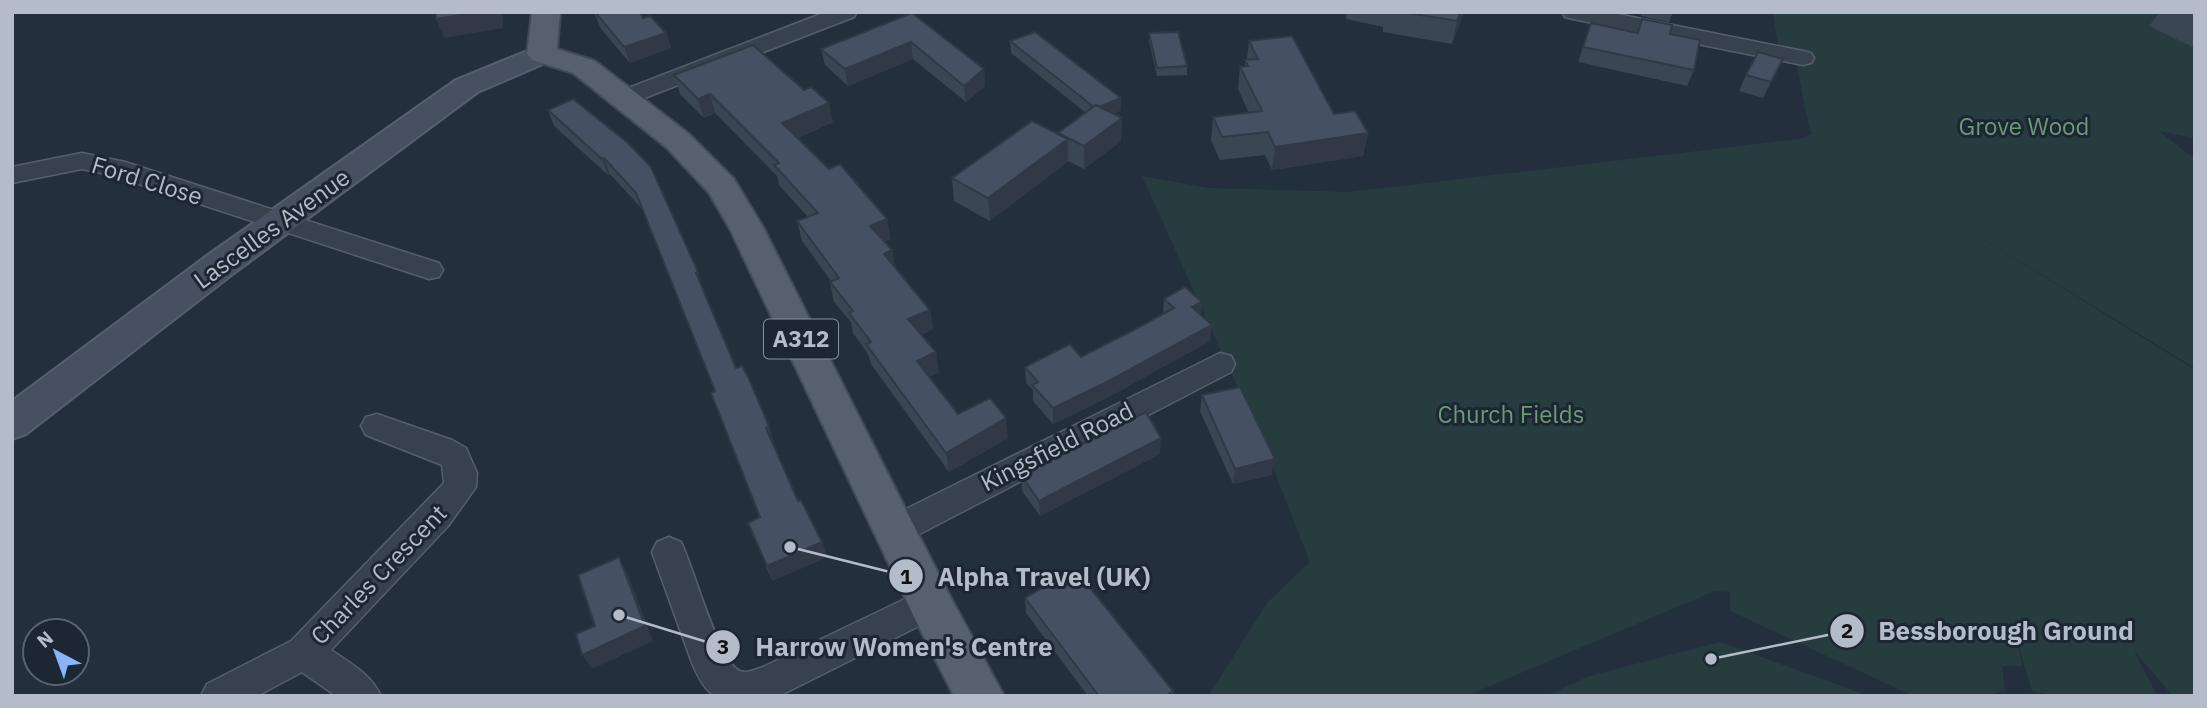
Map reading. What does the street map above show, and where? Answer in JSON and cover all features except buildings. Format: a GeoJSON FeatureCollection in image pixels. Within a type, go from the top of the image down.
{"type":"FeatureCollection","features":[{"type":"Feature","properties":{"kind":"main road"},"geometry":{"type":"LineString","coordinates":[[542,54],[546,12]]}},
{"type":"Feature","properties":{"kind":"main road","name":"A312"},"geometry":{"type":"LineString","coordinates":[[542,54],[584,67],[621,99],[678,141],[722,187],[747,229],[930,603],[981,696]]}},
{"type":"Feature","properties":{"kind":"street"},"geometry":{"type":"LineString","coordinates":[[621,99],[846,12]]}},
{"type":"Feature","properties":{"kind":"street"},"geometry":{"type":"LineString","coordinates":[[1573,12],[1802,58]]}},
{"type":"Feature","properties":{"kind":"street","name":"Lascelles Avenue"},"geometry":{"type":"LineString","coordinates":[[12,423],[221,264],[467,86],[542,54]]}},
{"type":"Feature","properties":{"kind":"street","name":"Ford Close"},"geometry":{"type":"LineString","coordinates":[[12,175],[86,162],[116,168],[280,223]]}},
{"type":"Feature","properties":{"kind":"street"},"geometry":{"type":"LineString","coordinates":[[280,223],[429,270]]}},
{"type":"Feature","properties":{"kind":"street","name":"Kingsfield Road"},"geometry":{"type":"LineString","coordinates":[[894,531],[1220,364]]}},
{"type":"Feature","properties":{"kind":"street","name":"Charles Crescent"},"geometry":{"type":"LineString","coordinates":[[220,696],[304,653],[438,515],[460,487],[461,473],[455,457],[441,449],[377,426]]}},
{"type":"Feature","properties":{"kind":"street"},"geometry":{"type":"LineString","coordinates":[[670,552],[710,663],[724,682],[744,690],[772,681],[930,603]]}},
{"type":"Feature","properties":{"kind":"street","name":"Charles Crescent"},"geometry":{"type":"LineString","coordinates":[[304,653],[345,680],[362,696]]}},
{"type":"Feature","properties":{"kind":"green space","name":"Church Fields"},"geometry":{"type":"Polygon","coordinates":[[[1773,12],[2195,12],[2195,138],[2159,131],[2195,159],[2195,368],[1957,223],[2195,370],[2195,696],[2173,696],[2134,651],[2157,696],[2058,696],[2032,691],[2011,620],[2023,666],[2002,666],[2005,691],[1982,696],[1913,696],[1730,611],[1730,592],[1715,591],[1466,696],[1208,696],[1268,602],[1310,562],[1270,460],[1142,176],[1209,188],[1349,192],[1800,139],[1812,134],[1792,51],[1778,47],[1773,12]]]}},
{"type":"Feature","properties":{"kind":"green space"},"geometry":{"type":"Polygon","coordinates":[[[1720,642],[1869,696],[1547,696],[1589,676],[1720,642]]]}},
{"type":"Feature","properties":{"kind":"place","name":"Alpha Travel (UK)"},"geometry":{"type":"Point","coordinates":[790,547]}},
{"type":"Feature","properties":{"kind":"place","name":"Harrow Women's Centre"},"geometry":{"type":"Point","coordinates":[619,615]}},
{"type":"Feature","properties":{"kind":"place","name":"Bessborough Ground"},"geometry":{"type":"Point","coordinates":[1711,659]}},
{"type":"Feature","properties":{"kind":"park label","name":"Grove Wood"},"geometry":{"type":"Point","coordinates":[2024,127]}}]}
